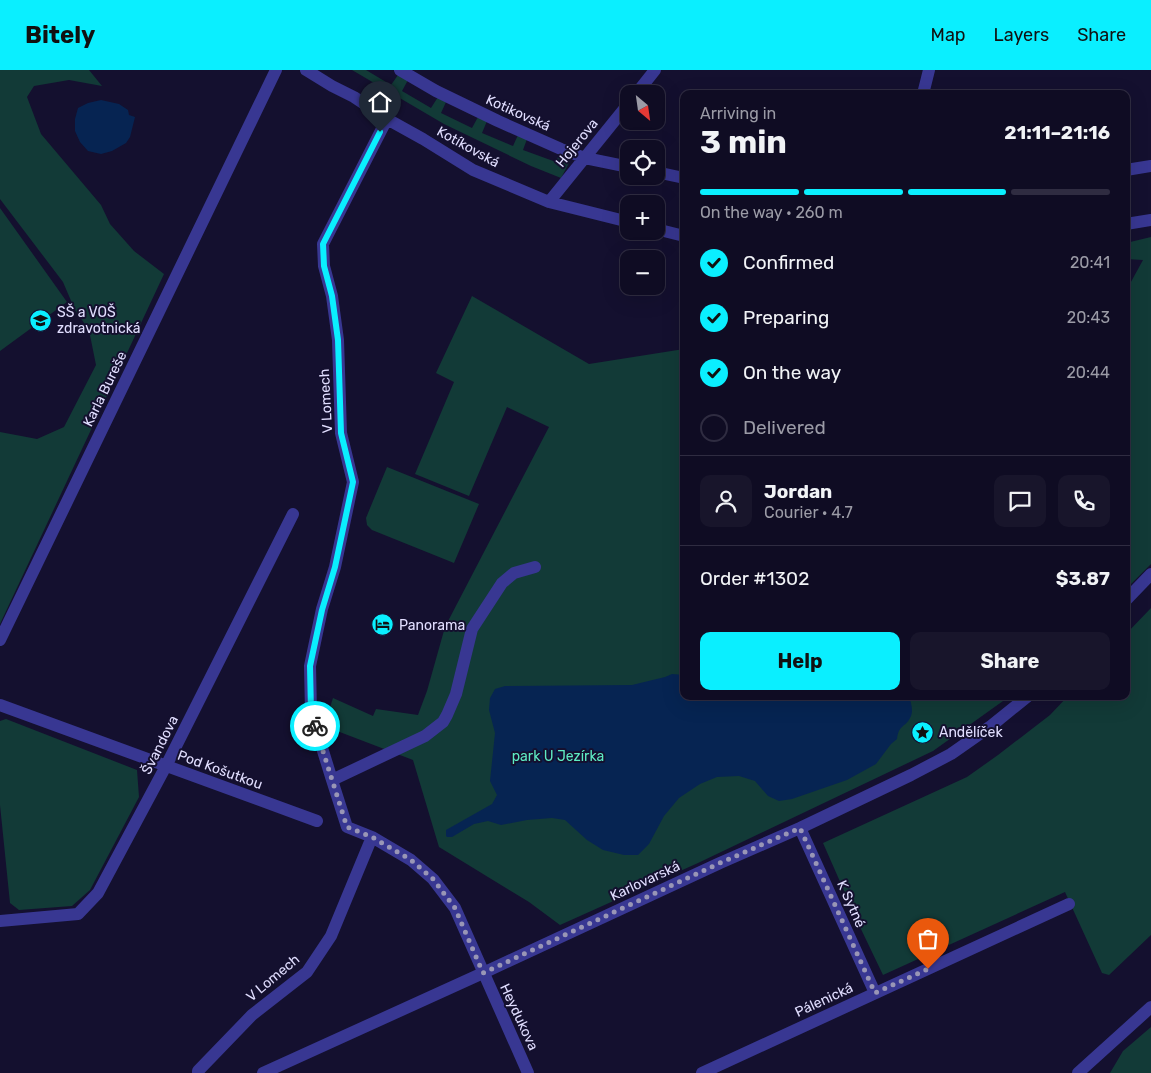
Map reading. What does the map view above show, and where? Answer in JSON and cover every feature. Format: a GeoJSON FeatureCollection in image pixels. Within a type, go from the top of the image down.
{"type":"FeatureCollection","features":[{"type":"Feature","properties":{"kind":"street","name":"Karla Bureše"},"geometry":{"type":"LineString","coordinates":[[0,640],[276,70]]}},
{"type":"Feature","properties":{"kind":"street","name":"Kotíkovská"},"geometry":{"type":"LineString","coordinates":[[306,70],[473,170],[549,202],[620,220]]}},
{"type":"Feature","properties":{"kind":"street","name":"Kotikovská"},"geometry":{"type":"LineString","coordinates":[[400,70],[436,91],[498,121],[585,158],[620,165]]}},
{"type":"Feature","properties":{"kind":"street"},"geometry":{"type":"LineString","coordinates":[[643,85],[655,70]]}},
{"type":"Feature","properties":{"kind":"street"},"geometry":{"type":"LineString","coordinates":[[923,90],[929,70]]}},
{"type":"Feature","properties":{"kind":"street","name":"Hojerova"},"geometry":{"type":"LineString","coordinates":[[549,202],[620,114]]}},
{"type":"Feature","properties":{"kind":"street","name":"V Lomech"},"geometry":{"type":"LineString","coordinates":[[198,1073],[252,1016],[307,972],[331,936],[372,837],[347,827],[311,712],[310,666],[322,610],[335,567],[353,482],[341,433],[338,340],[332,296],[324,266],[323,244],[387,119]]}},
{"type":"Feature","properties":{"kind":"street"},"geometry":{"type":"LineString","coordinates":[[1130,169],[1151,166]]}},
{"type":"Feature","properties":{"kind":"street"},"geometry":{"type":"LineString","coordinates":[[665,174],[680,177]]}},
{"type":"Feature","properties":{"kind":"street"},"geometry":{"type":"LineString","coordinates":[[1130,223],[1151,220]]}},
{"type":"Feature","properties":{"kind":"street"},"geometry":{"type":"LineString","coordinates":[[665,231],[680,235]]}},
{"type":"Feature","properties":{"kind":"street","name":"Švandova"},"geometry":{"type":"LineString","coordinates":[[1,921],[78,914],[98,893],[166,766],[293,514]]}},
{"type":"Feature","properties":{"kind":"street"},"geometry":{"type":"LineString","coordinates":[[332,780],[425,736],[443,722],[456,694],[472,629],[502,583],[514,573],[535,567]]}},
{"type":"Feature","properties":{"kind":"street"},"geometry":{"type":"LineString","coordinates":[[1130,596],[1151,574]]}},
{"type":"Feature","properties":{"kind":"street","name":"Karlovarská"},"geometry":{"type":"LineString","coordinates":[[262,1073],[886,788],[951,754],[991,726],[1023,700]]}},
{"type":"Feature","properties":{"kind":"street","name":"Pod Košutkou"},"geometry":{"type":"LineString","coordinates":[[0,705],[317,821]]}},
{"type":"Feature","properties":{"kind":"street","name":"K Sytné"},"geometry":{"type":"LineString","coordinates":[[800,828],[875,993]]}},
{"type":"Feature","properties":{"kind":"street"},"geometry":{"type":"LineString","coordinates":[[372,837],[411,860],[433,879],[455,908],[483,973]]}},
{"type":"Feature","properties":{"kind":"street","name":"Pálenická"},"geometry":{"type":"LineString","coordinates":[[702,1073],[1069,904]]}},
{"type":"Feature","properties":{"kind":"street"},"geometry":{"type":"LineString","coordinates":[[0,907],[1,921]]}},
{"type":"Feature","properties":{"kind":"street","name":"Heydukova"},"geometry":{"type":"LineString","coordinates":[[483,973],[528,1073]]}},
{"type":"Feature","properties":{"kind":"street"},"geometry":{"type":"LineString","coordinates":[[1078,1073],[1151,1007]]}},
{"type":"Feature","properties":{"kind":"green space"},"geometry":{"type":"Polygon","coordinates":[[[0,70],[89,70],[102,86],[69,80],[34,86],[27,97],[41,134],[101,205],[110,224],[134,251],[164,274],[0,624],[0,432],[37,439],[64,427],[96,365],[89,330],[75,310],[63,282],[0,199],[0,70]]]}},
{"type":"Feature","properties":{"kind":"green space"},"geometry":{"type":"Polygon","coordinates":[[[352,70],[366,70],[391,85],[398,75],[408,80],[402,91],[431,108],[438,97],[446,102],[441,113],[472,128],[478,117],[487,121],[482,133],[513,146],[518,135],[527,139],[523,150],[556,162],[559,154],[570,158],[569,163],[561,178],[531,166],[444,124],[352,70]]]}},
{"type":"Feature","properties":{"kind":"green space"},"geometry":{"type":"Polygon","coordinates":[[[0,208],[67,302],[0,351],[0,208]]]}},
{"type":"Feature","properties":{"kind":"green space"},"geometry":{"type":"Polygon","coordinates":[[[1151,237],[1151,564],[1130,585],[1130,284],[1143,260],[1130,259],[1130,242],[1151,237]]]}},
{"type":"Feature","properties":{"kind":"green space","name":"park U Jezírka"},"geometry":{"type":"Polygon","coordinates":[[[472,296],[589,364],[680,350],[680,700],[1004,700],[933,751],[698,863],[560,925],[529,902],[439,847],[413,760],[324,726],[333,698],[373,716],[376,709],[418,715],[427,691],[445,627],[549,427],[507,407],[469,496],[415,474],[454,382],[436,373],[472,296]]]}},
{"type":"Feature","properties":{"kind":"green space"},"geometry":{"type":"Polygon","coordinates":[[[387,467],[479,504],[454,563],[372,530],[367,525],[366,518],[387,467]]]}},
{"type":"Feature","properties":{"kind":"green space"},"geometry":{"type":"Polygon","coordinates":[[[1151,608],[1151,935],[1109,975],[1102,973],[1065,892],[883,975],[823,843],[967,777],[1050,715],[1064,700],[1130,700],[1130,630],[1151,608]]]}},
{"type":"Feature","properties":{"kind":"green space"},"geometry":{"type":"Polygon","coordinates":[[[6,719],[137,770],[139,797],[90,890],[72,906],[19,910],[10,903],[0,805],[0,721],[6,719]]]}},
{"type":"Feature","properties":{"kind":"green space"},"geometry":{"type":"Polygon","coordinates":[[[1151,1027],[1151,1073],[1110,1073],[1123,1051],[1151,1027]]]}},
{"type":"Feature","properties":{"kind":"water"},"geometry":{"type":"Polygon","coordinates":[[[101,100],[119,104],[128,110],[129,115],[135,117],[130,137],[126,143],[112,151],[101,154],[88,151],[80,142],[75,131],[75,119],[78,108],[101,100]]]}},
{"type":"Feature","properties":{"kind":"water"},"geometry":{"type":"Polygon","coordinates":[[[672,674],[680,675],[680,700],[910,700],[912,713],[899,731],[897,739],[876,764],[847,780],[792,799],[779,801],[768,796],[755,781],[739,776],[717,777],[700,784],[679,798],[664,816],[649,844],[638,855],[624,855],[603,850],[587,840],[565,820],[552,818],[501,825],[488,821],[474,824],[452,837],[446,836],[446,830],[492,804],[497,795],[490,781],[495,733],[489,710],[490,698],[495,689],[505,686],[632,685],[672,674]]]}},
{"type":"Feature","properties":{"kind":"way so far"},"geometry":{"type":"LineString","coordinates":[[315,726],[347,827],[372,837],[411,860],[433,879],[455,908],[483,973],[800,828],[875,993],[928,969]]}},
{"type":"Feature","properties":{"kind":"place","name":"SŠ a VOŠ zdravotnická"},"geometry":{"type":"Point","coordinates":[41,320]}},
{"type":"Feature","properties":{"kind":"place","name":"Panorama"},"geometry":{"type":"Point","coordinates":[383,625]}},
{"type":"Feature","properties":{"kind":"place","name":"Andělíček"},"geometry":{"type":"Point","coordinates":[923,732]}},
{"type":"Feature","properties":{"kind":"route"},"geometry":{"type":"LineString","coordinates":[[315,726],[311,712],[310,666],[322,610],[335,567],[353,482],[341,433],[338,340],[332,296],[324,266],[323,244],[380,132]]}}]}
